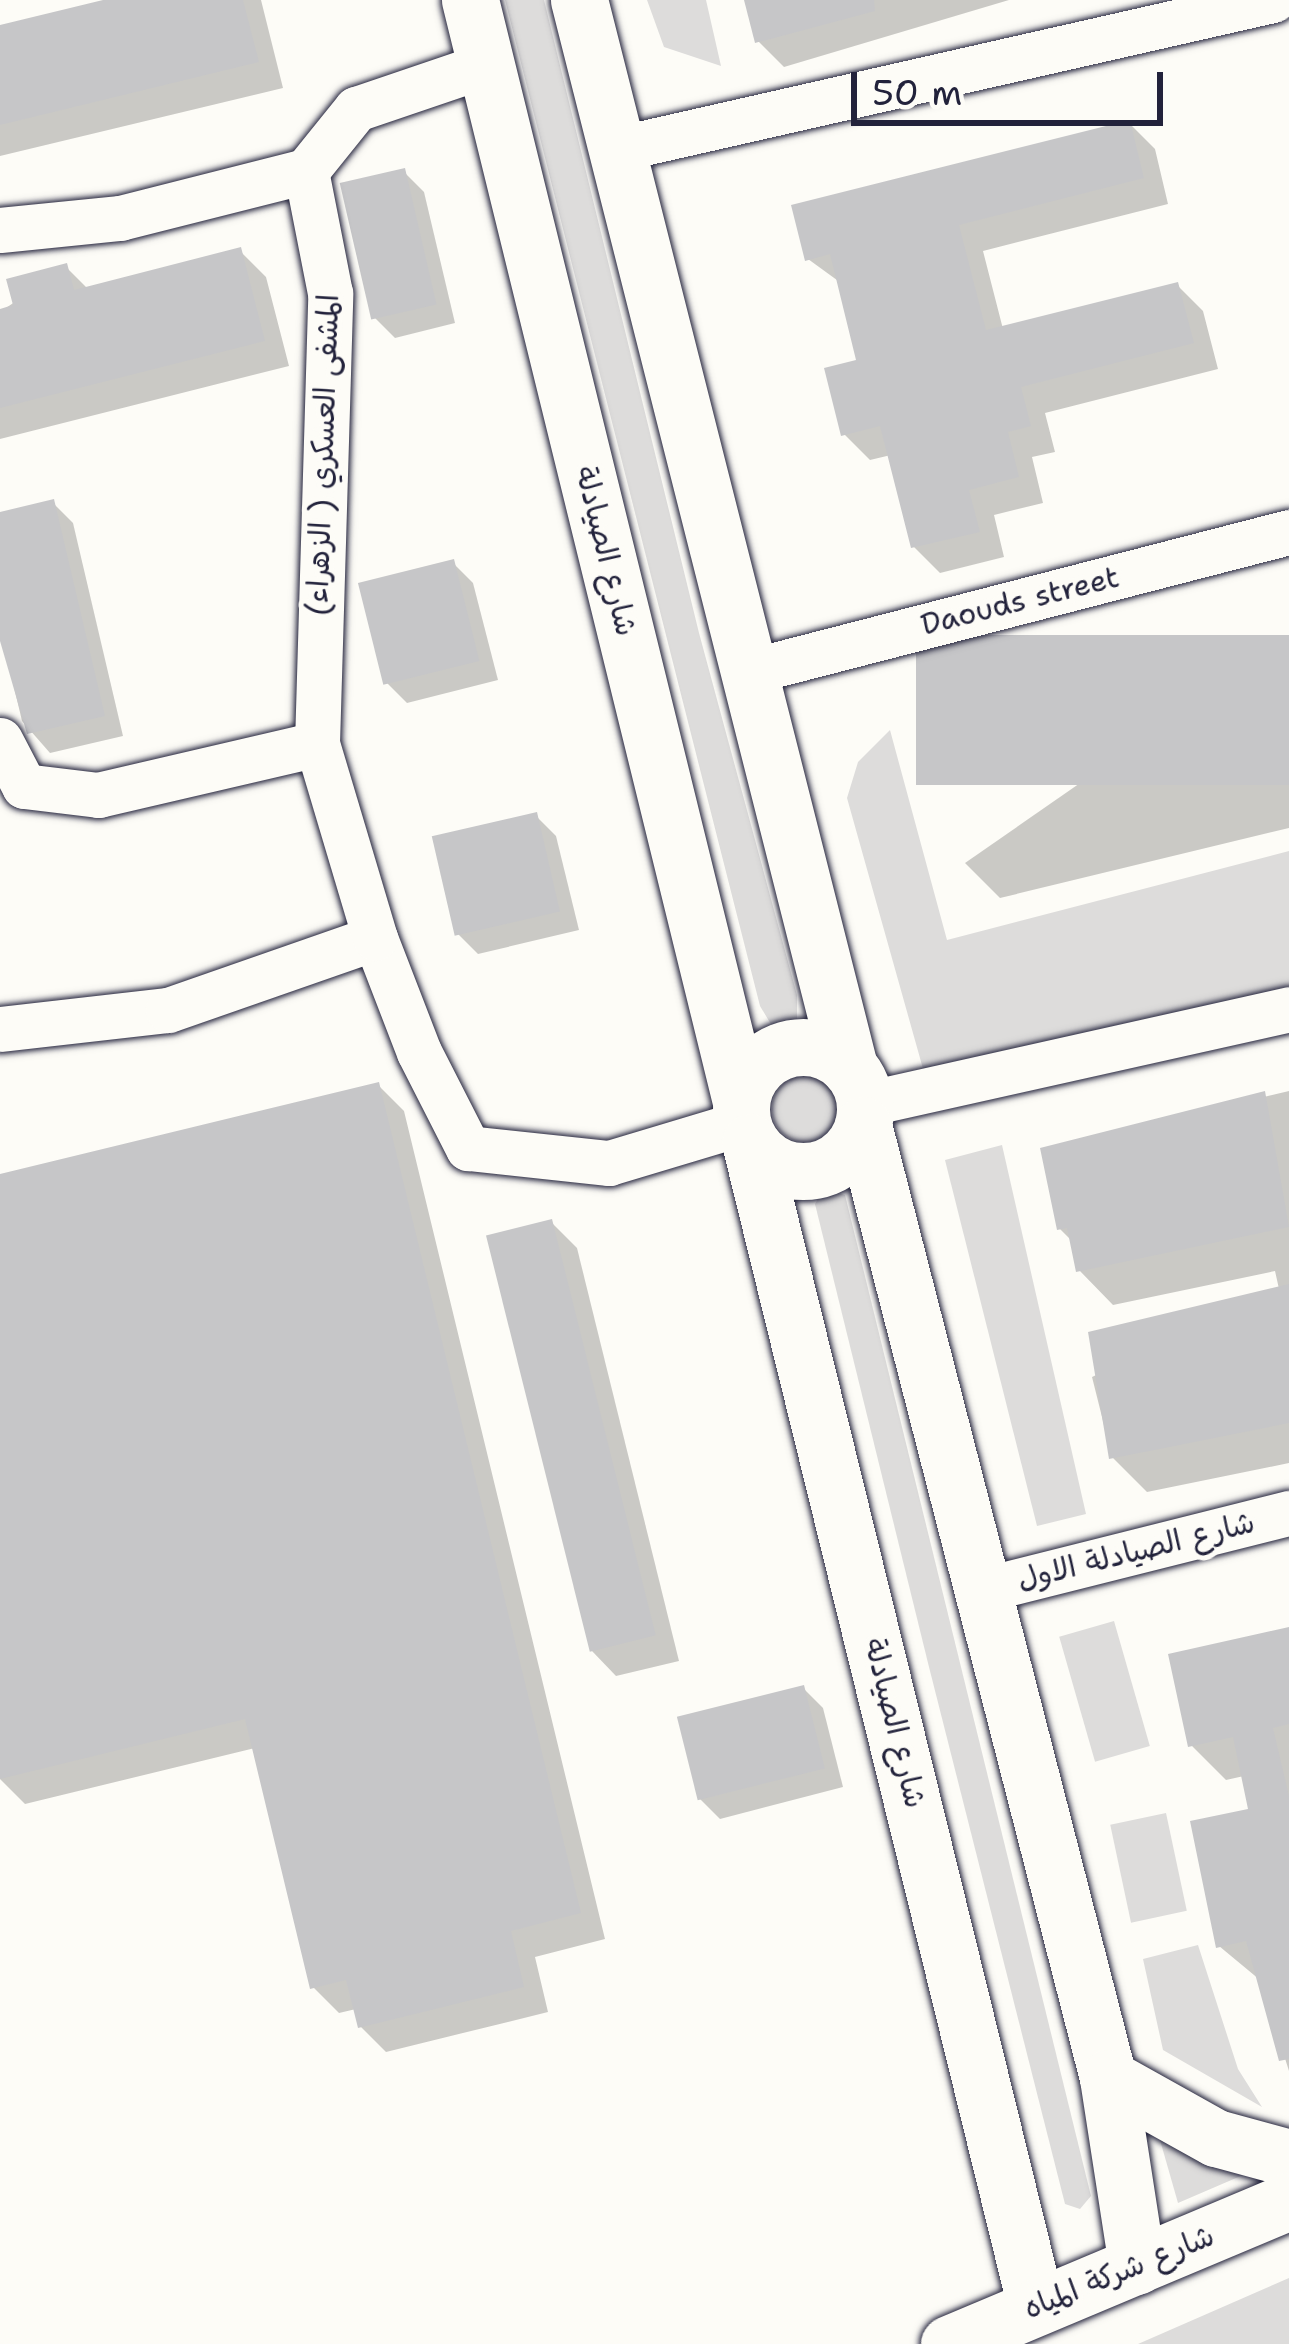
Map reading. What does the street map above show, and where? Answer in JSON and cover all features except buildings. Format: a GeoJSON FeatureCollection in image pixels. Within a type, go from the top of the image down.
{"type":"FeatureCollection","features":[{"type":"Feature","properties":{"kind":"street","name":"شارع الصيادلة"},"geometry":{"type":"LineString","coordinates":[[470,0],[1036,2306]]}},
{"type":"Feature","properties":{"kind":"street"},"geometry":{"type":"LineString","coordinates":[[579,0],[1108,2078],[1137,2266]]}},
{"type":"Feature","properties":{"kind":"street"},"geometry":{"type":"LineString","coordinates":[[617,148],[1273,0]]}},
{"type":"Feature","properties":{"kind":"street"},"geometry":{"type":"LineString","coordinates":[[0,230],[120,218],[306,171],[356,109],[488,64]]}},
{"type":"Feature","properties":{"kind":"street","name":"المشفى العسكري ( الزهراء)"},"geometry":{"type":"LineString","coordinates":[[306,171],[330,292],[316,744],[375,938],[418,1052],[468,1148],[609,1163],[744,1122]]}},
{"type":"Feature","properties":{"kind":"street","name":"Daouds street"},"geometry":{"type":"LineString","coordinates":[[751,670],[1289,532]]}},
{"type":"Feature","properties":{"kind":"street"},"geometry":{"type":"LineString","coordinates":[[0,740],[24,786],[98,795],[316,744]]}},
{"type":"Feature","properties":{"kind":"street"},"geometry":{"type":"LineString","coordinates":[[0,1029],[168,1010],[375,938]]}},
{"type":"Feature","properties":{"kind":"street"},"geometry":{"type":"LineString","coordinates":[[859,1099],[1289,1009]]}},
{"type":"Feature","properties":{"kind":"street"},"geometry":{"type":"LineString","coordinates":[[793,1046],[833,1054],[859,1099],[840,1159],[802,1171],[764,1158],[744,1122],[758,1065],[793,1046]]}},
{"type":"Feature","properties":{"kind":"street","name":"شارع الصيادلة الاول"},"geometry":{"type":"LineString","coordinates":[[982,1590],[1289,1513]]}},
{"type":"Feature","properties":{"kind":"street"},"geometry":{"type":"LineString","coordinates":[[1108,2078],[1216,2138],[1289,2158]]}},
{"type":"Feature","properties":{"kind":"street","name":"شارع شركة المياه"},"geometry":{"type":"LineString","coordinates":[[949,2344],[1289,2201]]}},
{"type":"Feature","properties":{"kind":"shaded area"},"geometry":{"type":"Polygon","coordinates":[[[505,0],[544,0],[699,633],[797,995],[797,1026],[772,1026],[760,1006],[505,0]]]}},
{"type":"Feature","properties":{"kind":"shaded area"},"geometry":{"type":"Polygon","coordinates":[[[647,0],[706,0],[721,66],[664,47],[647,0]]]}},
{"type":"Feature","properties":{"kind":"shaded area"},"geometry":{"type":"Polygon","coordinates":[[[890,730],[947,940],[1289,851],[1289,986],[927,1083],[847,798],[858,762],[890,730]]]}},
{"type":"Feature","properties":{"kind":"shaded area"},"geometry":{"type":"Polygon","coordinates":[[[805,1076],[828,1086],[838,1109],[828,1132],[805,1142],[782,1132],[772,1109],[782,1086],[805,1076]]]}},
{"type":"Feature","properties":{"kind":"shaded area"},"geometry":{"type":"Polygon","coordinates":[[[1002,1145],[1086,1514],[1037,1526],[945,1160],[1002,1145]]]}},
{"type":"Feature","properties":{"kind":"shaded area"},"geometry":{"type":"Polygon","coordinates":[[[824,1188],[845,1195],[1091,2196],[1080,2209],[1065,2204],[929,1667],[815,1204],[824,1188]]]}},
{"type":"Feature","properties":{"kind":"shaded area"},"geometry":{"type":"Polygon","coordinates":[[[1114,1621],[1150,1746],[1095,1762],[1059,1637],[1114,1621]]]}},
{"type":"Feature","properties":{"kind":"shaded area"},"geometry":{"type":"Polygon","coordinates":[[[1166,1813],[1187,1911],[1131,1923],[1110,1825],[1166,1813]]]}},
{"type":"Feature","properties":{"kind":"shaded area"},"geometry":{"type":"Polygon","coordinates":[[[1198,1945],[1238,2069],[1262,2107],[1163,2050],[1143,1959],[1198,1945]]]}},
{"type":"Feature","properties":{"kind":"shaded area"},"geometry":{"type":"Polygon","coordinates":[[[1156,2126],[1257,2169],[1178,2203],[1156,2126]]]}},
{"type":"Feature","properties":{"kind":"shaded area"},"geometry":{"type":"Polygon","coordinates":[[[1289,2278],[1289,2344],[1138,2344],[1289,2278]]]}}]}
